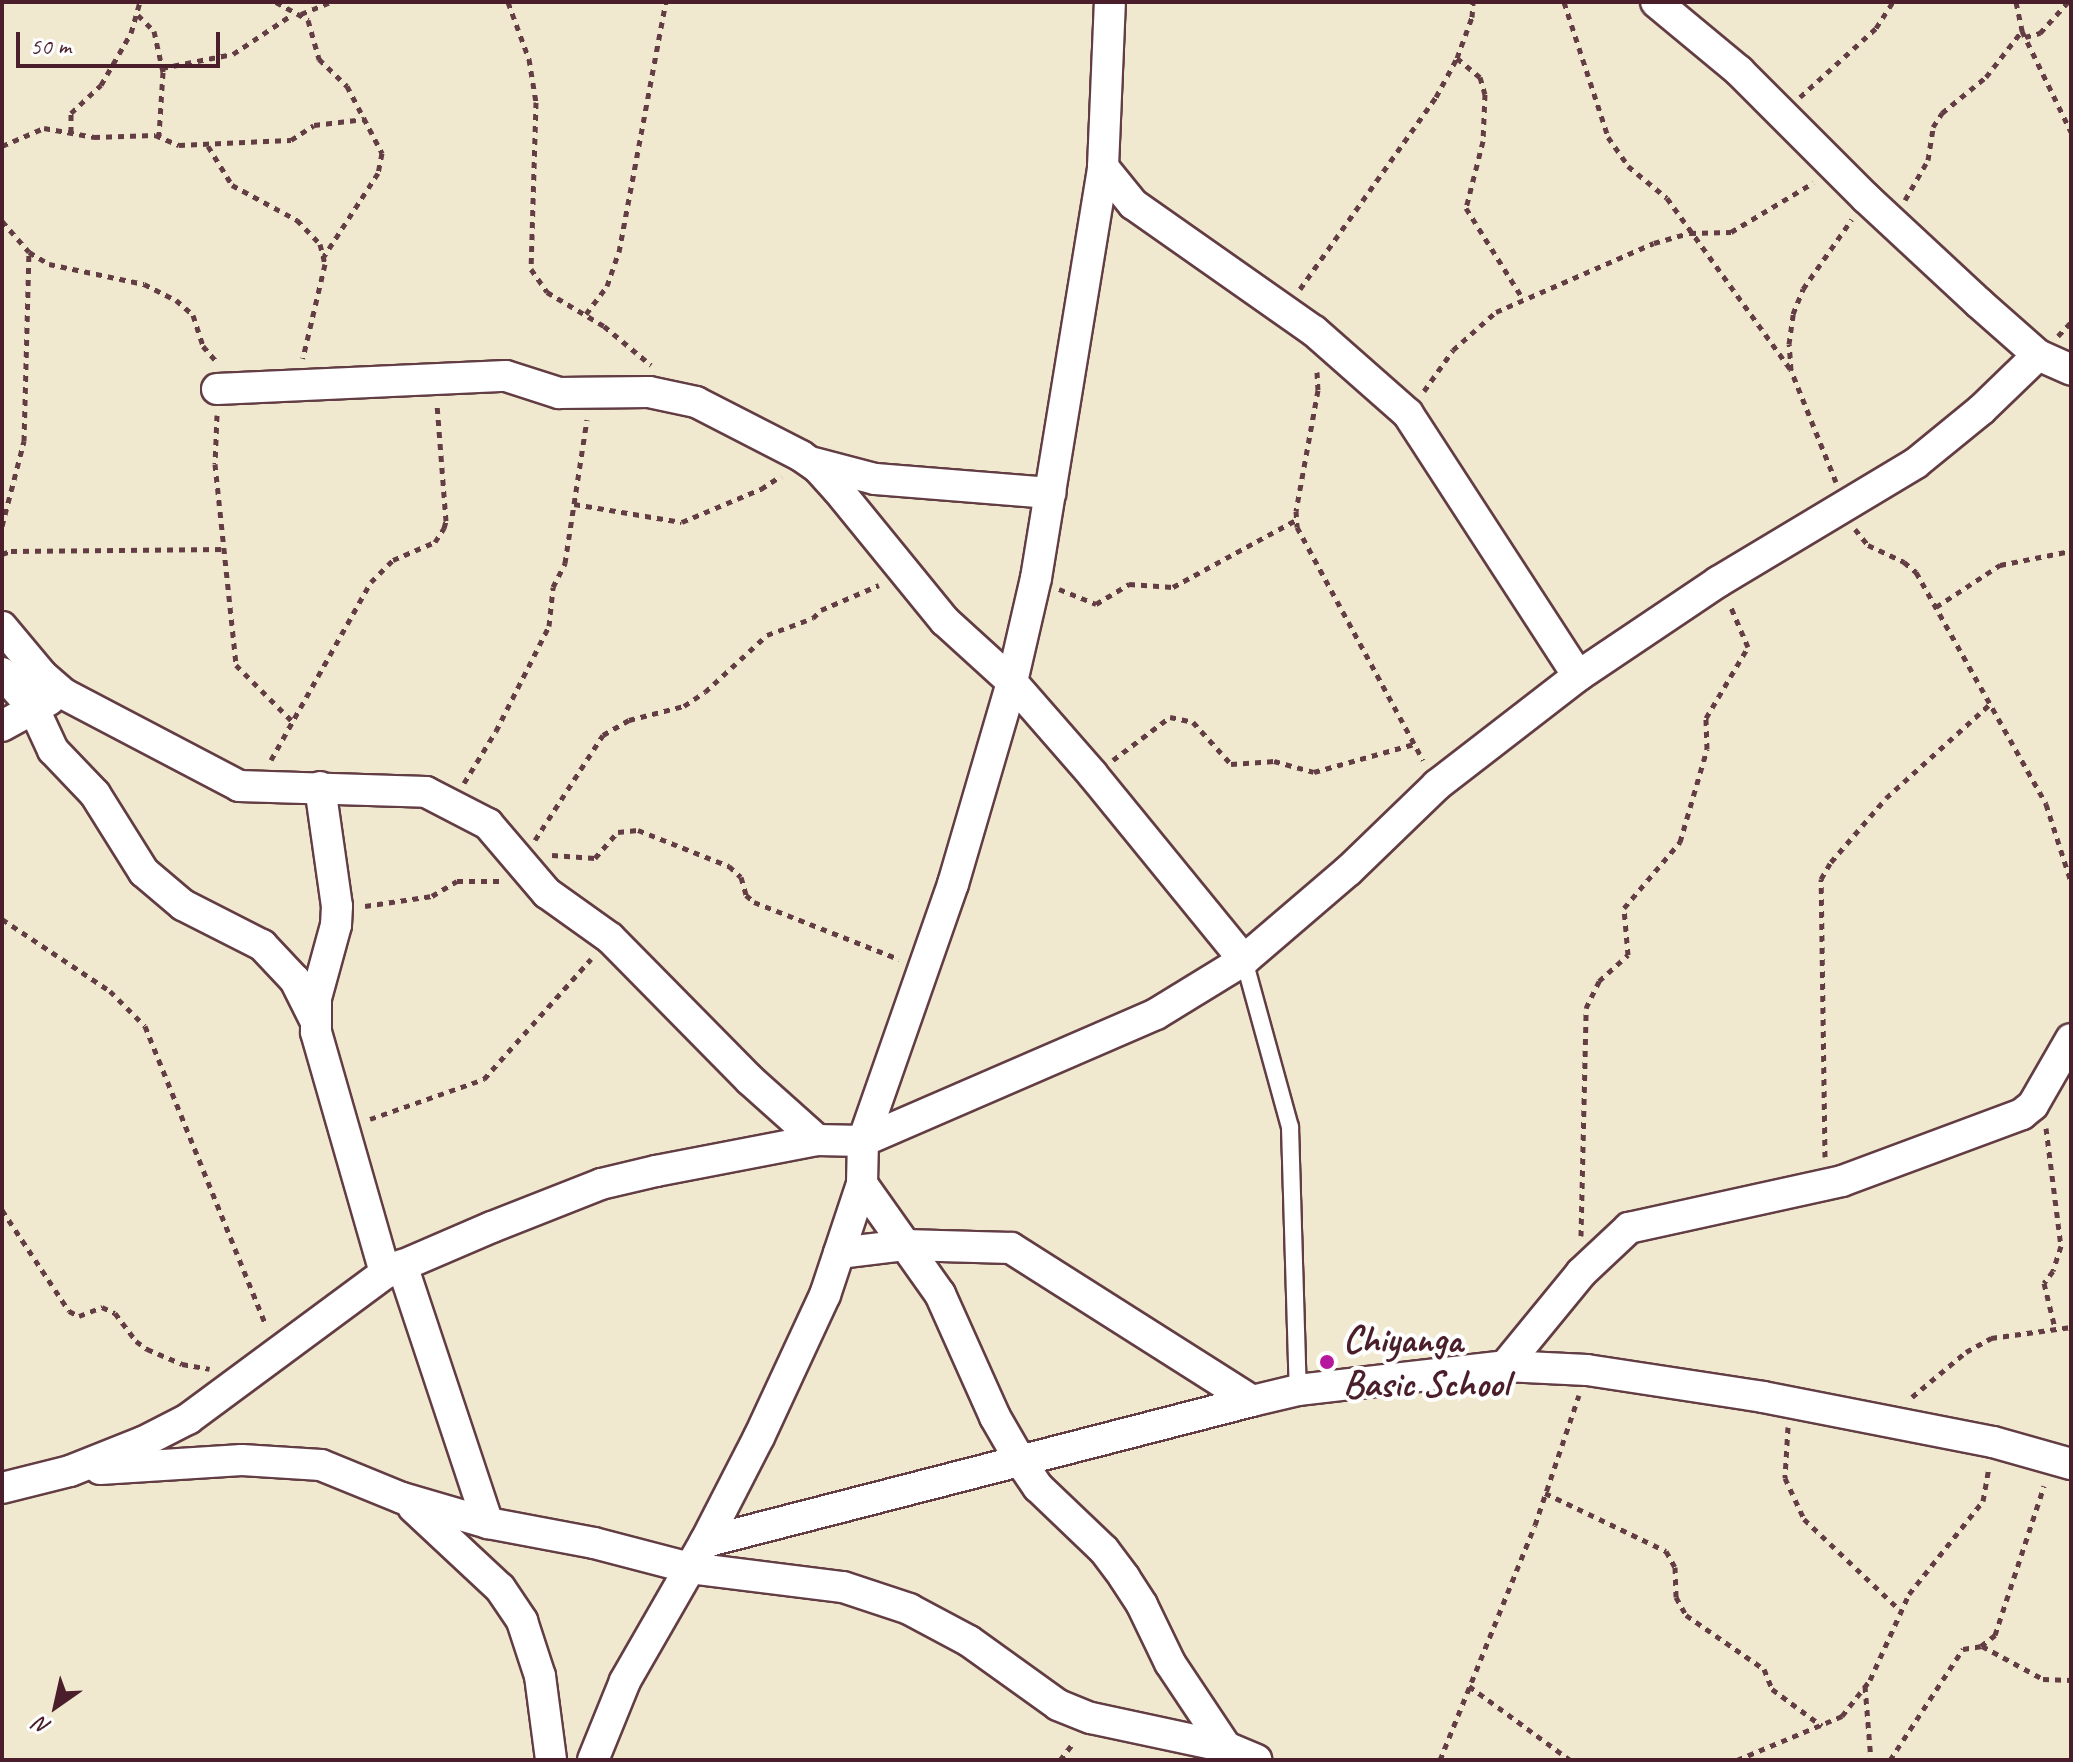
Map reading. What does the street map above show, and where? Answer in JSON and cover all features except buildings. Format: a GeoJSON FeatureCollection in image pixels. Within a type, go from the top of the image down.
{"type":"FeatureCollection","features":[{"type":"Feature","properties":{"kind":"street"},"geometry":{"type":"LineString","coordinates":[[593,1760],[625,1681],[698,1555],[759,1437],[825,1295],[862,1184],[863,1141],[925,969],[1012,682],[1036,578],[1103,167],[1110,2]]}},
{"type":"Feature","properties":{"kind":"street"},"geometry":{"type":"LineString","coordinates":[[1656,2],[1739,71],[1866,198],[2038,355],[2071,370]]}},
{"type":"Feature","properties":{"kind":"street"},"geometry":{"type":"LineString","coordinates":[[1103,167],[1133,204],[1314,331],[1408,414],[1578,676]]}},
{"type":"Feature","properties":{"kind":"street"},"geometry":{"type":"LineString","coordinates":[[2,1488],[70,1471],[143,1442],[188,1419],[393,1269],[601,1184],[817,1140],[863,1141],[1156,1014],[1244,960],[1348,871],[1437,785],[1578,676],[1718,582],[1947,440],[2038,355]]}},
{"type":"Feature","properties":{"kind":"street"},"geometry":{"type":"LineString","coordinates":[[217,389],[506,376],[551,391],[649,392],[696,402],[806,459],[895,482],[1050,493]]}},
{"type":"Feature","properties":{"kind":"street"},"geometry":{"type":"LineString","coordinates":[[806,459],[945,621],[1012,682],[1093,775],[1244,960]]}},
{"type":"Feature","properties":{"kind":"street"},"geometry":{"type":"LineString","coordinates":[[2,627],[42,675],[64,694],[226,781],[248,788],[320,787],[426,792],[488,824],[529,864],[558,901],[610,938],[750,1080],[817,1140]]}},
{"type":"Feature","properties":{"kind":"street"},"geometry":{"type":"LineString","coordinates":[[2,673],[34,709],[53,750],[95,794],[144,872],[183,905],[262,945],[295,980],[315,1020],[343,1127],[488,1523]]}},
{"type":"Feature","properties":{"kind":"street"},"geometry":{"type":"LineString","coordinates":[[2,726],[64,694]]}},
{"type":"Feature","properties":{"kind":"street"},"geometry":{"type":"LineString","coordinates":[[315,1020],[337,911],[320,787]]}},
{"type":"Feature","properties":{"kind":"street"},"geometry":{"type":"LineString","coordinates":[[1505,1366],[1581,1273],[1634,1225],[1826,1185],[2022,1114],[2033,1105],[2071,1039]]}},
{"type":"Feature","properties":{"kind":"street"},"geometry":{"type":"LineString","coordinates":[[862,1184],[940,1294],[995,1417],[1021,1462],[1038,1487],[1104,1550],[1124,1577],[1142,1605],[1170,1663],[1226,1747]]}},
{"type":"Feature","properties":{"kind":"street"},"geometry":{"type":"LineString","coordinates":[[839,1253],[905,1245],[1011,1248],[1252,1401]]}},
{"type":"Feature","properties":{"kind":"street"},"geometry":{"type":"LineString","coordinates":[[698,1555],[1021,1462],[1298,1390],[1505,1366],[1587,1370],[1790,1402],[1993,1442],[2062,1461]]}},
{"type":"Feature","properties":{"kind":"street"},"geometry":{"type":"LineString","coordinates":[[70,1471],[242,1460],[321,1465],[402,1498],[488,1523],[594,1543],[698,1555],[843,1587],[909,1609],[969,1641],[1058,1705],[1091,1718],[1226,1747],[1256,1760]]}},
{"type":"Feature","properties":{"kind":"street"},"geometry":{"type":"LineString","coordinates":[[402,1498],[500,1588],[522,1621],[540,1676],[551,1760]]}},
{"type":"Feature","properties":{"kind":"lane"},"geometry":{"type":"LineString","coordinates":[[1244,960],[1290,1127],[1298,1390]]}},
{"type":"Feature","properties":{"kind":"path"},"geometry":{"type":"LineString","coordinates":[[71,132],[71,113],[101,85],[131,33],[140,2]]}},
{"type":"Feature","properties":{"kind":"path"},"geometry":{"type":"LineString","coordinates":[[276,2],[310,25],[319,59],[347,86],[379,143],[382,163],[324,256],[297,386]]}},
{"type":"Feature","properties":{"kind":"path"},"geometry":{"type":"LineString","coordinates":[[162,68],[233,54],[296,14],[331,2]]}},
{"type":"Feature","properties":{"kind":"path"},"geometry":{"type":"LineString","coordinates":[[508,2],[529,59],[536,102],[531,269],[547,292],[586,314],[661,373]]}},
{"type":"Feature","properties":{"kind":"path"},"geometry":{"type":"LineString","coordinates":[[586,314],[607,286],[619,252],[666,2]]}},
{"type":"Feature","properties":{"kind":"path"},"geometry":{"type":"LineString","coordinates":[[1285,310],[1399,153],[1457,58],[1472,17],[1473,2]]}},
{"type":"Feature","properties":{"kind":"path"},"geometry":{"type":"LineString","coordinates":[[1564,2],[1608,137],[1628,166],[1667,198],[1791,370],[1843,507],[1868,545],[1904,562],[1916,572],[2046,804],[2071,882]]}},
{"type":"Feature","properties":{"kind":"path"},"geometry":{"type":"LineString","coordinates":[[1782,114],[1876,28],[1893,2]]}},
{"type":"Feature","properties":{"kind":"path"},"geometry":{"type":"LineString","coordinates":[[2016,2],[2023,34],[2071,132]]}},
{"type":"Feature","properties":{"kind":"path"},"geometry":{"type":"LineString","coordinates":[[1890,220],[1921,176],[1928,160],[1933,127],[1942,113],[1986,77],[2023,34],[2045,29],[2068,2]]}},
{"type":"Feature","properties":{"kind":"path"},"geometry":{"type":"LineString","coordinates":[[137,14],[154,31],[162,68],[159,136]]}},
{"type":"Feature","properties":{"kind":"path"},"geometry":{"type":"LineString","coordinates":[[1457,58],[1480,77],[1485,94],[1483,141],[1466,208],[1523,299]]}},
{"type":"Feature","properties":{"kind":"path"},"geometry":{"type":"LineString","coordinates":[[2,146],[44,128],[106,137],[159,136],[174,144],[208,146],[296,140],[314,125],[365,119]]}},
{"type":"Feature","properties":{"kind":"path"},"geometry":{"type":"LineString","coordinates":[[208,146],[232,185],[297,220],[320,244],[324,256]]}},
{"type":"Feature","properties":{"kind":"path"},"geometry":{"type":"LineString","coordinates":[[1408,414],[1463,341],[1487,317],[1654,243],[1690,233],[1719,233],[1744,226],[1836,169]]}},
{"type":"Feature","properties":{"kind":"path"},"geometry":{"type":"LineString","coordinates":[[1791,370],[1791,329],[1803,289],[1866,198]]}},
{"type":"Feature","properties":{"kind":"path"},"geometry":{"type":"LineString","coordinates":[[2,221],[29,252],[49,264],[150,286],[176,300],[193,315],[203,346],[221,367],[217,389],[215,464],[236,665],[292,721]]}},
{"type":"Feature","properties":{"kind":"path"},"geometry":{"type":"LineString","coordinates":[[2,526],[24,441],[29,252]]}},
{"type":"Feature","properties":{"kind":"path"},"geometry":{"type":"LineString","coordinates":[[1314,331],[1318,390],[1296,520],[1300,535],[1437,785]]}},
{"type":"Feature","properties":{"kind":"path"},"geometry":{"type":"LineString","coordinates":[[269,789],[273,754],[371,582],[393,560],[435,542],[444,528],[446,521],[435,379]]}},
{"type":"Feature","properties":{"kind":"path"},"geometry":{"type":"LineString","coordinates":[[450,804],[496,731],[549,626],[553,587],[565,563],[592,392]]}},
{"type":"Feature","properties":{"kind":"path"},"geometry":{"type":"LineString","coordinates":[[574,504],[682,522],[766,486],[806,459]]}},
{"type":"Feature","properties":{"kind":"path"},"geometry":{"type":"LineString","coordinates":[[1036,578],[1096,604],[1129,584],[1176,586],[1296,520]]}},
{"type":"Feature","properties":{"kind":"path"},"geometry":{"type":"LineString","coordinates":[[2,554],[26,550],[226,549]]}},
{"type":"Feature","properties":{"kind":"path"},"geometry":{"type":"LineString","coordinates":[[1936,607],[2000,565],[2071,551]]}},
{"type":"Feature","properties":{"kind":"path"},"geometry":{"type":"LineString","coordinates":[[529,864],[603,735],[629,720],[684,706],[705,692],[767,635],[813,618],[821,610],[885,581],[900,568]]}},
{"type":"Feature","properties":{"kind":"path"},"geometry":{"type":"LineString","coordinates":[[1581,1273],[1586,1008],[1599,981],[1628,955],[1624,908],[1669,860],[1680,842],[1707,749],[1706,718],[1748,647],[1748,641],[1718,582]]}},
{"type":"Feature","properties":{"kind":"path"},"geometry":{"type":"LineString","coordinates":[[1826,1185],[1821,879],[1831,862],[1886,798],[1990,704]]}},
{"type":"Feature","properties":{"kind":"path"},"geometry":{"type":"LineString","coordinates":[[1093,775],[1170,717],[1193,722],[1231,764],[1274,761],[1314,772],[1414,743]]}},
{"type":"Feature","properties":{"kind":"path"},"geometry":{"type":"LineString","coordinates":[[337,911],[432,896],[457,881],[529,864],[595,858],[618,832],[638,830],[729,866],[741,877],[746,895],[754,902],[925,969]]}},
{"type":"Feature","properties":{"kind":"path"},"geometry":{"type":"LineString","coordinates":[[2,919],[110,991],[145,1026],[277,1353]]}},
{"type":"Feature","properties":{"kind":"path"},"geometry":{"type":"LineString","coordinates":[[343,1127],[484,1079],[610,938]]}},
{"type":"Feature","properties":{"kind":"path"},"geometry":{"type":"LineString","coordinates":[[2041,1091],[2061,1246],[2053,1271],[2044,1283],[2055,1328]]}},
{"type":"Feature","properties":{"kind":"path"},"geometry":{"type":"LineString","coordinates":[[2,1210],[66,1308],[74,1315],[102,1307],[115,1313],[136,1341],[161,1356],[247,1376]]}},
{"type":"Feature","properties":{"kind":"path"},"geometry":{"type":"LineString","coordinates":[[1884,1420],[1976,1346],[1991,1338],[2071,1327]]}},
{"type":"Feature","properties":{"kind":"path"},"geometry":{"type":"LineString","coordinates":[[1440,1760],[1545,1493],[1587,1370]]}},
{"type":"Feature","properties":{"kind":"path"},"geometry":{"type":"LineString","coordinates":[[1790,1402],[1784,1466],[1787,1488],[1811,1528],[1901,1611]]}},
{"type":"Feature","properties":{"kind":"path"},"geometry":{"type":"LineString","coordinates":[[1737,1760],[1842,1716],[1865,1685],[1913,1587],[1983,1501],[1993,1442]]}},
{"type":"Feature","properties":{"kind":"path"},"geometry":{"type":"LineString","coordinates":[[1981,1646],[1995,1635],[2062,1461]]}},
{"type":"Feature","properties":{"kind":"path"},"geometry":{"type":"LineString","coordinates":[[1545,1493],[1666,1551],[1675,1567],[1676,1597],[1686,1615],[1764,1669],[1772,1689],[1822,1726]]}},
{"type":"Feature","properties":{"kind":"path"},"geometry":{"type":"LineString","coordinates":[[1890,1760],[1959,1654],[1967,1647],[1981,1646],[2043,1679],[2071,1680]]}},
{"type":"Feature","properties":{"kind":"path"},"geometry":{"type":"LineString","coordinates":[[1865,1685],[1871,1760]]}},
{"type":"Feature","properties":{"kind":"path"},"geometry":{"type":"LineString","coordinates":[[1469,1686],[1570,1760]]}},
{"type":"Feature","properties":{"kind":"place","name":"Chiyanga Basic School"},"geometry":{"type":"Point","coordinates":[1327,1362]}}]}
